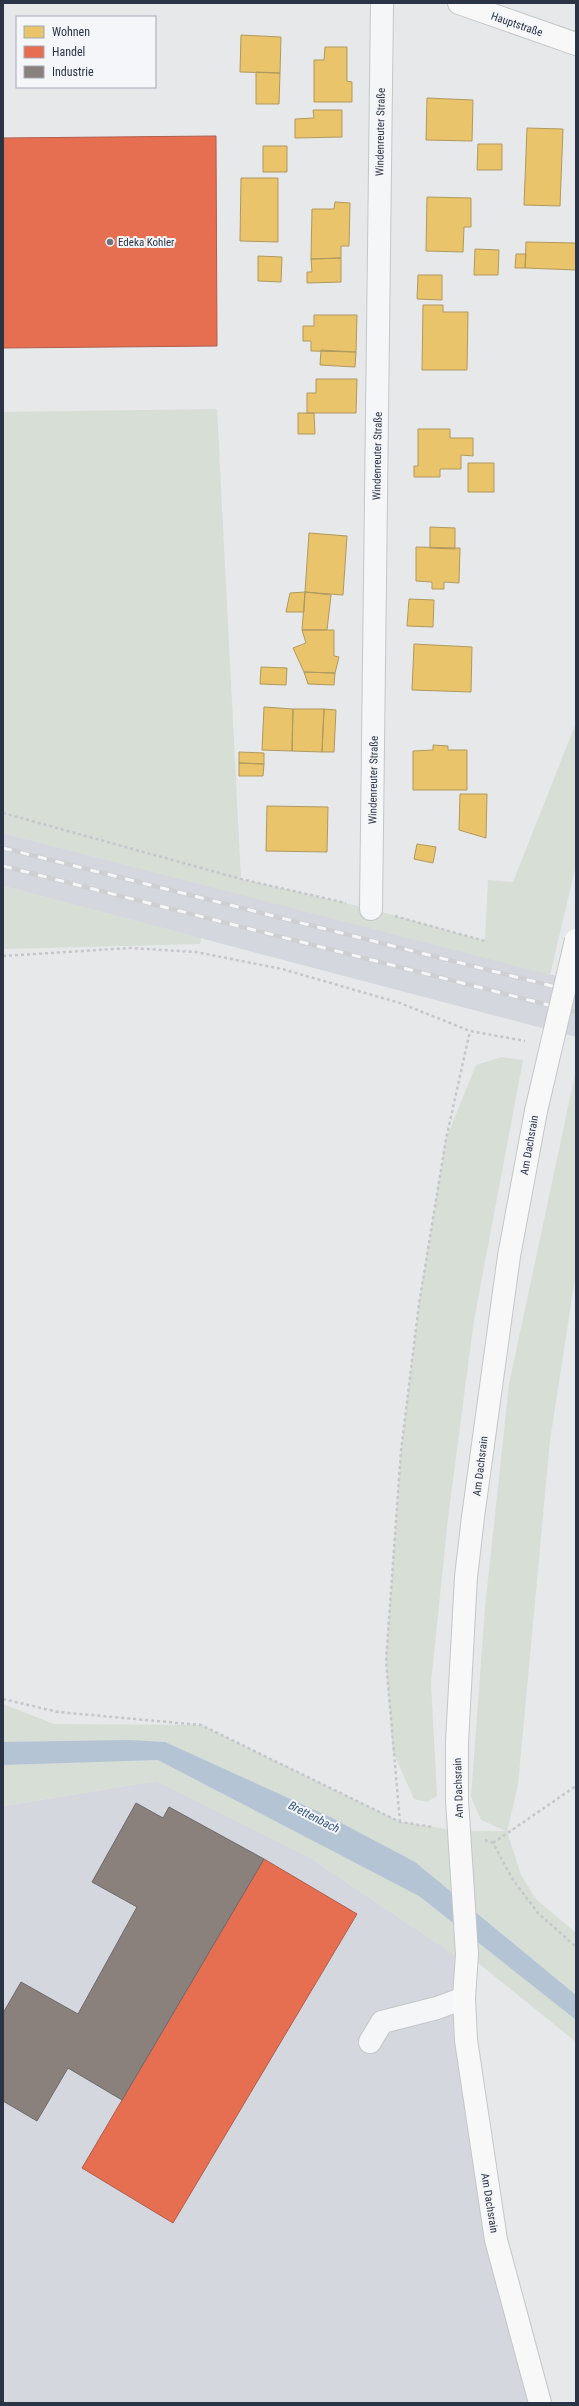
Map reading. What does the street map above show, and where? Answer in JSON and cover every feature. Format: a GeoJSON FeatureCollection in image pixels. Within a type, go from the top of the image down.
{"type":"FeatureCollection","features":[{"type":"Feature","properties":{"kind":"street","name":"Windenreuter Straße"},"geometry":{"type":"LineString","coordinates":[[371,909],[382,3]]}},
{"type":"Feature","properties":{"kind":"street","name":"Hauptstraße"},"geometry":{"type":"LineString","coordinates":[[459,3],[576,44]]}},
{"type":"Feature","properties":{"kind":"street","name":"Am Dachsrain"},"geometry":{"type":"LineString","coordinates":[[540,2403],[496,2240],[466,2040],[464,1998],[467,1954],[457,1800],[458,1704],[466,1577],[509,1256],[536,1111],[576,940]]}},
{"type":"Feature","properties":{"kind":"street"},"geometry":{"type":"LineString","coordinates":[[370,2042],[382,2022],[437,2008],[464,1998]]}},
{"type":"Feature","properties":{"kind":"path"},"geometry":{"type":"LineString","coordinates":[[3,813],[241,879]]}},
{"type":"Feature","properties":{"kind":"path"},"geometry":{"type":"LineString","coordinates":[[3,956],[130,948],[196,952],[282,969],[400,1003],[470,1031],[531,1042]]}},
{"type":"Feature","properties":{"kind":"path"},"geometry":{"type":"LineString","coordinates":[[400,1822],[386,1661],[400,1459],[419,1304],[445,1147],[470,1031]]}},
{"type":"Feature","properties":{"kind":"path"},"geometry":{"type":"LineString","coordinates":[[3,1699],[58,1712],[202,1725],[400,1822],[460,1832]]}},
{"type":"Feature","properties":{"kind":"path"},"geometry":{"type":"LineString","coordinates":[[576,1786],[493,1843],[513,1880],[538,1913],[576,1947]]}},
{"type":"Feature","properties":{"kind":"shaded area"},"geometry":{"type":"Polygon","coordinates":[[[217,409],[241,879],[371,909],[485,941],[488,880],[513,882],[576,723],[576,865],[550,975],[3,833],[3,412],[217,409]]]}},
{"type":"Feature","properties":{"kind":"shaded area"},"geometry":{"type":"Polygon","coordinates":[[[3,833],[576,981],[576,1037],[3,886],[3,833]]]}},
{"type":"Feature","properties":{"kind":"shaded area"},"geometry":{"type":"Polygon","coordinates":[[[3,886],[201,938],[200,944],[3,949],[3,886]]]}},
{"type":"Feature","properties":{"kind":"shaded area"},"geometry":{"type":"Polygon","coordinates":[[[502,1057],[523,1060],[474,1320],[448,1518],[431,1683],[437,1796],[427,1802],[414,1799],[393,1752],[386,1661],[401,1451],[419,1304],[446,1139],[476,1065],[502,1057]]]}},
{"type":"Feature","properties":{"kind":"shaded area"},"geometry":{"type":"Polygon","coordinates":[[[576,1070],[576,1272],[550,1440],[518,1785],[507,1832],[521,1875],[536,1899],[576,1933],[576,1995],[464,1902],[465,1932],[576,2020],[576,2042],[467,1954],[456,1956],[309,1857],[157,1781],[3,1806],[3,1704],[54,1724],[201,1725],[400,1822],[460,1831],[506,1831],[481,1820],[471,1797],[485,1608],[509,1384],[576,1070]]]}},
{"type":"Feature","properties":{"kind":"shaded area"},"geometry":{"type":"Polygon","coordinates":[[[157,1781],[309,1857],[456,1956],[533,2403],[3,2403],[3,1806],[157,1781]]]}},
{"type":"Feature","properties":{"kind":"water","name":"Brettenbach"},"geometry":{"type":"Polygon","coordinates":[[[129,1740],[165,1742],[330,1817],[415,1862],[576,1995],[576,2020],[419,1896],[158,1760],[3,1765],[3,1742],[129,1740]]]}},
{"type":"Feature","properties":{"kind":"building: Wohnen"},"geometry":{"type":"Polygon","coordinates":[[[241,35],[281,37],[280,73],[240,72],[241,35]]]}},
{"type":"Feature","properties":{"kind":"building: Wohnen"},"geometry":{"type":"Polygon","coordinates":[[[325,47],[347,47],[347,81],[352,82],[352,102],[314,102],[314,60],[324,60],[325,47]]]}},
{"type":"Feature","properties":{"kind":"building: Wohnen"},"geometry":{"type":"Polygon","coordinates":[[[256,72],[280,73],[279,104],[256,104],[256,72]]]}},
{"type":"Feature","properties":{"kind":"building: Wohnen"},"geometry":{"type":"Polygon","coordinates":[[[427,98],[473,100],[472,141],[426,140],[427,98]]]}},
{"type":"Feature","properties":{"kind":"building: Wohnen"},"geometry":{"type":"Polygon","coordinates":[[[313,110],[342,110],[342,137],[295,138],[295,119],[314,118],[313,110]]]}},
{"type":"Feature","properties":{"kind":"building: Wohnen"},"geometry":{"type":"Polygon","coordinates":[[[527,128],[563,129],[560,206],[524,205],[527,128]]]}},
{"type":"Feature","properties":{"kind":"building: Wohnen"},"geometry":{"type":"Polygon","coordinates":[[[478,144],[502,144],[502,170],[477,170],[478,144]]]}},
{"type":"Feature","properties":{"kind":"building: Wohnen"},"geometry":{"type":"Polygon","coordinates":[[[263,146],[287,146],[287,172],[263,172],[263,146]]]}},
{"type":"Feature","properties":{"kind":"building: Wohnen"},"geometry":{"type":"Polygon","coordinates":[[[241,178],[278,178],[278,242],[240,241],[241,178]]]}},
{"type":"Feature","properties":{"kind":"building: Wohnen"},"geometry":{"type":"Polygon","coordinates":[[[427,197],[471,198],[471,227],[464,227],[463,252],[426,251],[427,197]]]}},
{"type":"Feature","properties":{"kind":"building: Wohnen"},"geometry":{"type":"Polygon","coordinates":[[[335,202],[350,203],[349,246],[341,246],[341,258],[311,259],[312,209],[334,209],[335,202]]]}},
{"type":"Feature","properties":{"kind":"building: Wohnen"},"geometry":{"type":"Polygon","coordinates":[[[526,242],[576,243],[576,270],[525,268],[526,242]]]}},
{"type":"Feature","properties":{"kind":"building: Wohnen"},"geometry":{"type":"Polygon","coordinates":[[[475,249],[499,250],[498,275],[474,275],[475,249]]]}},
{"type":"Feature","properties":{"kind":"building: Wohnen"},"geometry":{"type":"Polygon","coordinates":[[[516,254],[526,254],[525,268],[515,268],[516,254]]]}},
{"type":"Feature","properties":{"kind":"building: Wohnen"},"geometry":{"type":"Polygon","coordinates":[[[258,256],[282,257],[281,282],[258,281],[258,256]]]}},
{"type":"Feature","properties":{"kind":"building: Wohnen"},"geometry":{"type":"Polygon","coordinates":[[[341,258],[341,282],[307,283],[307,272],[312,272],[311,259],[341,258]]]}},
{"type":"Feature","properties":{"kind":"building: Wohnen"},"geometry":{"type":"Polygon","coordinates":[[[418,275],[442,275],[442,300],[417,299],[418,275]]]}},
{"type":"Feature","properties":{"kind":"building: Wohnen"},"geometry":{"type":"Polygon","coordinates":[[[423,305],[443,305],[443,312],[468,312],[467,370],[422,370],[423,305]]]}},
{"type":"Feature","properties":{"kind":"building: Wohnen"},"geometry":{"type":"Polygon","coordinates":[[[314,315],[357,315],[356,352],[311,351],[311,341],[303,341],[303,326],[314,326],[314,315]]]}},
{"type":"Feature","properties":{"kind":"building: Wohnen"},"geometry":{"type":"Polygon","coordinates":[[[321,350],[356,352],[355,367],[320,365],[321,350]]]}},
{"type":"Feature","properties":{"kind":"building: Wohnen"},"geometry":{"type":"Polygon","coordinates":[[[316,379],[357,379],[356,413],[307,413],[307,393],[316,393],[316,379]]]}},
{"type":"Feature","properties":{"kind":"building: Wohnen"},"geometry":{"type":"Polygon","coordinates":[[[298,413],[314,413],[315,434],[298,434],[298,413]]]}},
{"type":"Feature","properties":{"kind":"building: Wohnen"},"geometry":{"type":"Polygon","coordinates":[[[418,429],[450,429],[450,438],[473,438],[473,456],[461,455],[461,469],[440,469],[440,477],[414,477],[414,466],[418,466],[418,429]]]}},
{"type":"Feature","properties":{"kind":"building: Wohnen"},"geometry":{"type":"Polygon","coordinates":[[[468,463],[494,463],[494,492],[468,492],[468,463]]]}},
{"type":"Feature","properties":{"kind":"building: Wohnen"},"geometry":{"type":"Polygon","coordinates":[[[430,527],[455,528],[455,549],[430,548],[430,527]]]}},
{"type":"Feature","properties":{"kind":"building: Wohnen"},"geometry":{"type":"Polygon","coordinates":[[[309,533],[347,536],[343,595],[305,592],[309,533]]]}},
{"type":"Feature","properties":{"kind":"building: Wohnen"},"geometry":{"type":"Polygon","coordinates":[[[416,547],[460,548],[459,583],[444,582],[444,589],[432,589],[432,582],[416,581],[416,547]]]}},
{"type":"Feature","properties":{"kind":"building: Wohnen"},"geometry":{"type":"Polygon","coordinates":[[[305,592],[304,612],[286,612],[290,593],[305,592]]]}},
{"type":"Feature","properties":{"kind":"building: Wohnen"},"geometry":{"type":"Polygon","coordinates":[[[305,592],[331,595],[327,630],[302,630],[305,592]]]}},
{"type":"Feature","properties":{"kind":"building: Wohnen"},"geometry":{"type":"Polygon","coordinates":[[[409,599],[434,600],[433,627],[407,626],[409,599]]]}},
{"type":"Feature","properties":{"kind":"building: Wohnen"},"geometry":{"type":"Polygon","coordinates":[[[302,630],[334,630],[334,656],[339,657],[335,673],[304,672],[293,648],[306,643],[302,630]]]}},
{"type":"Feature","properties":{"kind":"building: Wohnen"},"geometry":{"type":"Polygon","coordinates":[[[414,644],[472,647],[471,692],[412,690],[414,644]]]}},
{"type":"Feature","properties":{"kind":"building: Wohnen"},"geometry":{"type":"Polygon","coordinates":[[[261,667],[287,668],[286,685],[260,684],[261,667]]]}},
{"type":"Feature","properties":{"kind":"building: Wohnen"},"geometry":{"type":"Polygon","coordinates":[[[304,672],[335,673],[334,685],[308,684],[304,672]]]}},
{"type":"Feature","properties":{"kind":"building: Wohnen"},"geometry":{"type":"Polygon","coordinates":[[[264,707],[293,709],[292,751],[262,750],[264,707]]]}},
{"type":"Feature","properties":{"kind":"building: Wohnen"},"geometry":{"type":"Polygon","coordinates":[[[293,709],[324,709],[322,752],[292,751],[293,709]]]}},
{"type":"Feature","properties":{"kind":"building: Wohnen"},"geometry":{"type":"Polygon","coordinates":[[[324,709],[336,710],[334,752],[322,752],[324,709]]]}},
{"type":"Feature","properties":{"kind":"building: Wohnen"},"geometry":{"type":"Polygon","coordinates":[[[433,745],[448,746],[448,750],[467,750],[467,790],[413,790],[413,751],[433,750],[433,745]]]}},
{"type":"Feature","properties":{"kind":"building: Wohnen"},"geometry":{"type":"Polygon","coordinates":[[[239,752],[264,753],[264,764],[239,763],[239,752]]]}},
{"type":"Feature","properties":{"kind":"building: Wohnen"},"geometry":{"type":"Polygon","coordinates":[[[239,763],[264,764],[263,776],[239,776],[239,763]]]}},
{"type":"Feature","properties":{"kind":"building: Wohnen"},"geometry":{"type":"Polygon","coordinates":[[[460,794],[487,794],[486,838],[459,830],[460,794]]]}},
{"type":"Feature","properties":{"kind":"building: Wohnen"},"geometry":{"type":"Polygon","coordinates":[[[267,806],[328,807],[327,852],[266,851],[267,806]]]}},
{"type":"Feature","properties":{"kind":"building: Wohnen"},"geometry":{"type":"Polygon","coordinates":[[[417,844],[436,847],[433,863],[414,859],[417,844]]]}},
{"type":"Feature","properties":{"kind":"building: Handel","name":"Edeka Kohler"},"geometry":{"type":"Polygon","coordinates":[[[216,136],[217,346],[3,348],[3,138],[216,136]]]}},
{"type":"Feature","properties":{"kind":"building: Handel"},"geometry":{"type":"Polygon","coordinates":[[[264,1859],[357,1914],[173,2223],[82,2168],[264,1859]]]}},
{"type":"Feature","properties":{"kind":"building: Industrie"},"geometry":{"type":"Polygon","coordinates":[[[136,1803],[163,1818],[169,1807],[264,1859],[122,2100],[68,2068],[37,2121],[3,2101],[3,2013],[21,1982],[78,2014],[137,1907],[92,1882],[136,1803]]]}},
{"type":"Feature","properties":{"kind":"railway"},"geometry":{"type":"LineString","coordinates":[[3,848],[576,992]]}},
{"type":"Feature","properties":{"kind":"railway"},"geometry":{"type":"LineString","coordinates":[[3,866],[576,1012]]}},
{"type":"Feature","properties":{"kind":"place","name":"Edeka Kohler"},"geometry":{"type":"Point","coordinates":[110,242]}}]}
